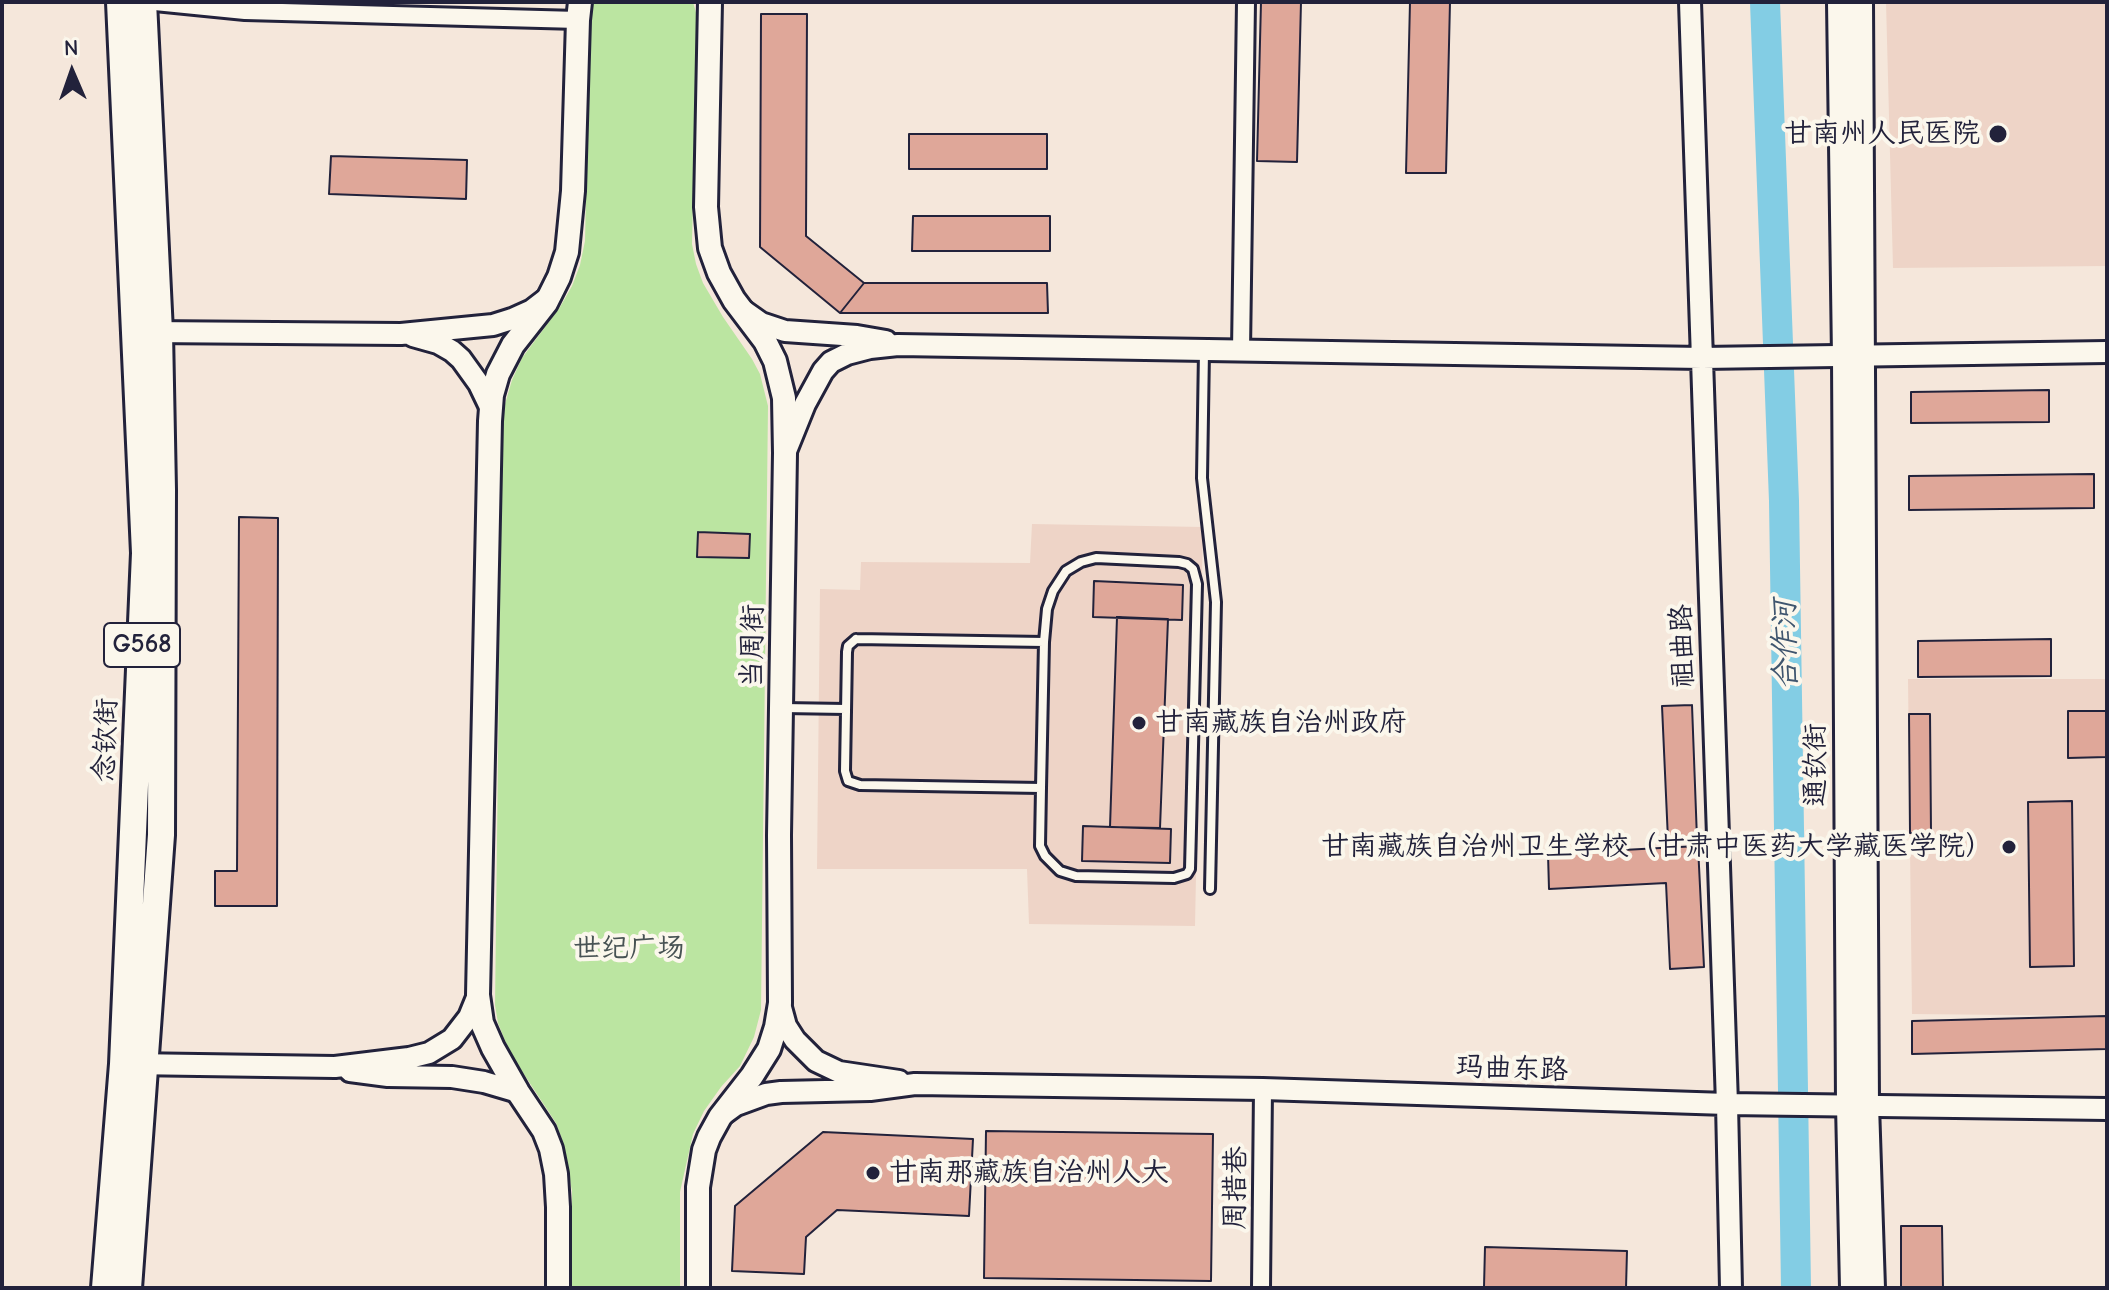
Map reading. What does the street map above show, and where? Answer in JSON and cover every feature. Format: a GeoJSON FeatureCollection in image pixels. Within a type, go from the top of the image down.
{"type":"FeatureCollection","features":[{"type":"Feature","properties":{"kind":"highway","name":"念钦街"},"geometry":{"type":"LineString","coordinates":[[120,2],[148,332]]}},
{"type":"Feature","properties":{"kind":"highway","name":"念钦街"},"geometry":{"type":"LineString","coordinates":[[128,1288],[148,332],[143,2]]}},
{"type":"Feature","properties":{"kind":"highway","name":"念钦街"},"geometry":{"type":"LineString","coordinates":[[105,1288],[134,1064]]}},
{"type":"Feature","properties":{"kind":"main road","name":"通钦街"},"geometry":{"type":"LineString","coordinates":[[1839,2],[1854,357],[1847,1105],[1852,1288]]}},
{"type":"Feature","properties":{"kind":"main road"},"geometry":{"type":"LineString","coordinates":[[1854,357],[1861,2]]}},
{"type":"Feature","properties":{"kind":"main road","name":"当周街"},"geometry":{"type":"LineString","coordinates":[[698,1288],[700,1173],[709,1137],[769,1049],[780,1003],[779,835],[785,453],[784,398],[780,378],[765,341],[719,273],[710,248],[706,207],[709,7]]}},
{"type":"Feature","properties":{"kind":"main road"},"geometry":{"type":"LineString","coordinates":[[558,1288],[558,1207],[551,1149],[544,1131],[493,1048],[482,1023],[478,995],[492,395],[508,352],[548,299],[567,252],[581,8]]}},
{"type":"Feature","properties":{"kind":"main road"},"geometry":{"type":"LineString","coordinates":[[1847,1105],[1873,1288]]}},
{"type":"Feature","properties":{"kind":"street"},"geometry":{"type":"LineString","coordinates":[[155,2],[245,11],[581,8]]}},
{"type":"Feature","properties":{"kind":"street"},"geometry":{"type":"LineString","coordinates":[[1241,350],[1246,2]]}},
{"type":"Feature","properties":{"kind":"street","name":"祖曲路"},"geometry":{"type":"LineString","coordinates":[[1690,2],[1702,358],[1735,1104],[1731,1288]]}},
{"type":"Feature","properties":{"kind":"street"},"geometry":{"type":"LineString","coordinates":[[148,332],[401,334],[493,325],[532,310],[548,299]]}},
{"type":"Feature","properties":{"kind":"street"},"geometry":{"type":"LineString","coordinates":[[740,307],[761,323],[785,331],[857,336],[898,345]]}},
{"type":"Feature","properties":{"kind":"street"},"geometry":{"type":"LineString","coordinates":[[401,334],[438,343],[452,351],[471,371],[491,409]]}},
{"type":"Feature","properties":{"kind":"street"},"geometry":{"type":"LineString","coordinates":[[785,453],[805,404],[831,362],[870,348],[898,345],[1702,358],[2107,352]]}},
{"type":"Feature","properties":{"kind":"street"},"geometry":{"type":"LineString","coordinates":[[134,1064],[335,1067],[409,1058],[440,1047],[452,1039],[469,1017],[478,995]]}},
{"type":"Feature","properties":{"kind":"street"},"geometry":{"type":"LineString","coordinates":[[780,1003],[786,1026],[816,1061],[839,1072],[915,1084]]}},
{"type":"Feature","properties":{"kind":"street"},"geometry":{"type":"LineString","coordinates":[[335,1067],[388,1076],[452,1077],[518,1092]]}},
{"type":"Feature","properties":{"kind":"street"},"geometry":{"type":"LineString","coordinates":[[720,1117],[736,1105],[766,1094],[870,1090],[915,1084]]}},
{"type":"Feature","properties":{"kind":"street","name":"玛曲东路"},"geometry":{"type":"LineString","coordinates":[[915,1084],[1263,1089],[1735,1104],[2107,1109]]}},
{"type":"Feature","properties":{"kind":"street","name":"周措巷"},"geometry":{"type":"LineString","coordinates":[[1261,1288],[1263,1089]]}},
{"type":"Feature","properties":{"kind":"lane"},"geometry":{"type":"LineString","coordinates":[[1204,350],[1202,478],[1216,602],[1210,889]]}},
{"type":"Feature","properties":{"kind":"lane"},"geometry":{"type":"LineString","coordinates":[[1096,558],[1187,564],[1193,569],[1197,584],[1190,869],[1187,874],[1174,878],[1076,876],[1060,871],[1040,846],[1041,788],[1047,609],[1053,591],[1066,571],[1096,558]]}},
{"type":"Feature","properties":{"kind":"lane"},"geometry":{"type":"LineString","coordinates":[[1041,788],[848,781],[845,771],[846,709],[848,646],[856,639],[1044,642]]}},
{"type":"Feature","properties":{"kind":"lane"},"geometry":{"type":"LineString","coordinates":[[782,708],[846,709]]}},
{"type":"Feature","properties":{"kind":"shaded area","name":"甘南州人民医院"},"geometry":{"type":"Polygon","coordinates":[[[1886,2],[2107,2],[2107,266],[1893,268],[1886,2]]]}},
{"type":"Feature","properties":{"kind":"shaded area"},"geometry":{"type":"Polygon","coordinates":[[[1032,524],[1203,527],[1195,926],[1029,924],[1027,869],[817,869],[820,589],[860,590],[861,562],[1030,563],[1032,524]]]}},
{"type":"Feature","properties":{"kind":"shaded area","name":"甘南藏族自治州卫生学校（甘肃中医药大学藏医学院）"},"geometry":{"type":"Polygon","coordinates":[[[1908,679],[2107,679],[2107,1016],[1912,1014],[1908,679]]]}},
{"type":"Feature","properties":{"kind":"green space","name":"世纪广场"},"geometry":{"type":"Polygon","coordinates":[[[594,2],[693,2],[697,16],[692,244],[703,283],[760,374],[768,406],[761,1010],[754,1037],[740,1066],[704,1111],[693,1134],[680,1192],[680,1288],[571,1288],[572,1191],[562,1139],[556,1123],[510,1053],[498,1023],[495,1005],[502,425],[512,380],[522,358],[560,307],[580,265],[585,241],[590,13],[594,2]]]}},
{"type":"Feature","properties":{"kind":"building"},"geometry":{"type":"Polygon","coordinates":[[[1261,2],[1301,2],[1297,162],[1257,161],[1261,2]]]}},
{"type":"Feature","properties":{"kind":"building"},"geometry":{"type":"Polygon","coordinates":[[[1410,2],[1450,2],[1446,173],[1406,173],[1410,2]]]}},
{"type":"Feature","properties":{"kind":"building"},"geometry":{"type":"Polygon","coordinates":[[[761,14],[807,14],[806,236],[864,283],[840,313],[760,247],[761,14]]]}},
{"type":"Feature","properties":{"kind":"building"},"geometry":{"type":"Polygon","coordinates":[[[909,134],[1047,134],[1047,169],[909,169],[909,134]]]}},
{"type":"Feature","properties":{"kind":"building"},"geometry":{"type":"Polygon","coordinates":[[[331,156],[467,160],[466,199],[329,194],[331,156]]]}},
{"type":"Feature","properties":{"kind":"building"},"geometry":{"type":"Polygon","coordinates":[[[913,216],[1050,216],[1050,251],[912,251],[913,216]]]}},
{"type":"Feature","properties":{"kind":"building"},"geometry":{"type":"Polygon","coordinates":[[[864,283],[1047,283],[1048,313],[840,313],[864,283]]]}},
{"type":"Feature","properties":{"kind":"building"},"geometry":{"type":"Polygon","coordinates":[[[2049,390],[2049,422],[1911,423],[1911,392],[2049,390]]]}},
{"type":"Feature","properties":{"kind":"building"},"geometry":{"type":"Polygon","coordinates":[[[2094,474],[2094,508],[1909,510],[1909,476],[2094,474]]]}},
{"type":"Feature","properties":{"kind":"building"},"geometry":{"type":"Polygon","coordinates":[[[239,517],[278,518],[277,906],[215,906],[215,871],[237,871],[239,517]]]}},
{"type":"Feature","properties":{"kind":"building"},"geometry":{"type":"Polygon","coordinates":[[[698,532],[750,534],[749,558],[697,557],[698,532]]]}},
{"type":"Feature","properties":{"kind":"building"},"geometry":{"type":"Polygon","coordinates":[[[1094,581],[1183,585],[1182,620],[1093,617],[1094,581]]]}},
{"type":"Feature","properties":{"kind":"building","name":"甘南藏族自治州政府"},"geometry":{"type":"Polygon","coordinates":[[[1117,617],[1168,619],[1160,828],[1110,827],[1117,617]]]}},
{"type":"Feature","properties":{"kind":"building"},"geometry":{"type":"Polygon","coordinates":[[[2051,639],[2051,676],[1918,677],[1918,641],[2051,639]]]}},
{"type":"Feature","properties":{"kind":"building"},"geometry":{"type":"Polygon","coordinates":[[[1692,705],[1697,839],[1668,840],[1662,706],[1692,705]]]}},
{"type":"Feature","properties":{"kind":"building"},"geometry":{"type":"Polygon","coordinates":[[[2068,711],[2107,711],[2107,757],[2068,758],[2068,711]]]}},
{"type":"Feature","properties":{"kind":"building"},"geometry":{"type":"Polygon","coordinates":[[[1909,714],[1930,714],[1931,833],[1910,833],[1909,714]]]}},
{"type":"Feature","properties":{"kind":"building"},"geometry":{"type":"Polygon","coordinates":[[[2072,801],[2074,966],[2030,967],[2028,802],[2072,801]]]}},
{"type":"Feature","properties":{"kind":"building"},"geometry":{"type":"Polygon","coordinates":[[[1083,826],[1171,829],[1170,863],[1082,861],[1083,826]]]}},
{"type":"Feature","properties":{"kind":"building"},"geometry":{"type":"Polygon","coordinates":[[[1698,846],[1704,967],[1670,969],[1666,883],[1549,889],[1548,854],[1698,846]]]}},
{"type":"Feature","properties":{"kind":"building"},"geometry":{"type":"Polygon","coordinates":[[[2107,1016],[2107,1049],[1912,1054],[1912,1021],[2107,1016]]]}},
{"type":"Feature","properties":{"kind":"building"},"geometry":{"type":"Polygon","coordinates":[[[986,1131],[1213,1134],[1211,1281],[984,1278],[986,1131]]]}},
{"type":"Feature","properties":{"kind":"building","name":"甘南那藏族自治州人大"},"geometry":{"type":"Polygon","coordinates":[[[823,1132],[973,1139],[969,1216],[837,1210],[806,1237],[804,1274],[732,1271],[735,1206],[823,1132]]]}},
{"type":"Feature","properties":{"kind":"building"},"geometry":{"type":"Polygon","coordinates":[[[1901,1226],[1942,1226],[1943,1288],[1901,1288],[1901,1226]]]}},
{"type":"Feature","properties":{"kind":"building"},"geometry":{"type":"Polygon","coordinates":[[[1485,1247],[1627,1251],[1626,1288],[1484,1287],[1485,1247]]]}},
{"type":"Feature","properties":{"kind":"waterway","name":"合作河"},"geometry":{"type":"LineString","coordinates":[[1765,2],[1784,501],[1796,1288]]}},
{"type":"Feature","properties":{"kind":"place","name":"甘南州人民医院"},"geometry":{"type":"Point","coordinates":[1998,134]}},
{"type":"Feature","properties":{"kind":"place","name":"甘南藏族自治州政府"},"geometry":{"type":"Point","coordinates":[1139,723]}},
{"type":"Feature","properties":{"kind":"place","name":"甘南藏族自治州卫生学校（甘肃中医药大学藏医学院）"},"geometry":{"type":"Point","coordinates":[2009,847]}},
{"type":"Feature","properties":{"kind":"place","name":"甘南那藏族自治州人大"},"geometry":{"type":"Point","coordinates":[873,1173]}}]}
